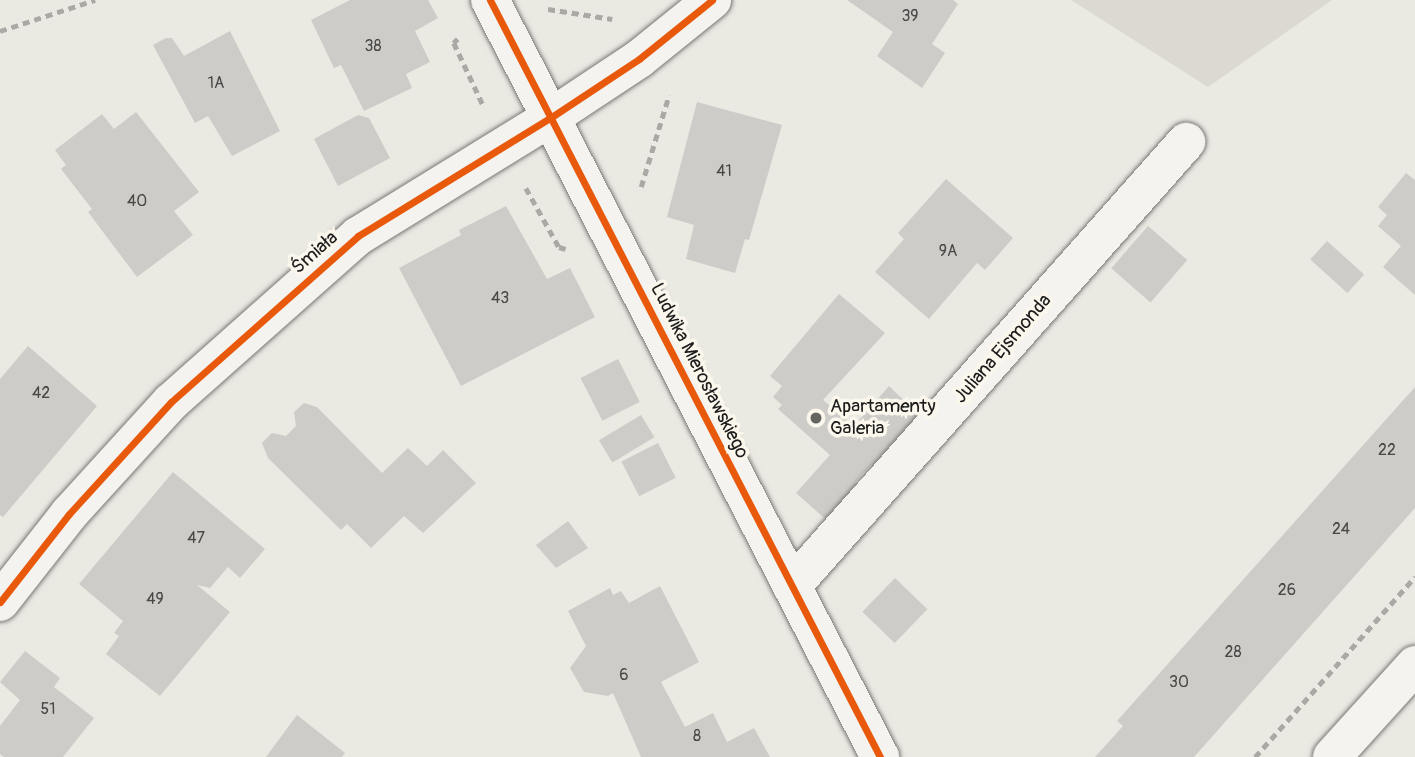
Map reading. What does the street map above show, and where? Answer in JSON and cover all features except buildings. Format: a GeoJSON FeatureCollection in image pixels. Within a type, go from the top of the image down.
{"type":"FeatureCollection","features":[{"type":"Feature","properties":{"kind":"street","name":"Ludwika Mierosławskiego"},"geometry":{"type":"LineString","coordinates":[[490,0],[880,757]]}},
{"type":"Feature","properties":{"kind":"street","name":"Śmiała"},"geometry":{"type":"LineString","coordinates":[[0,602],[69,514],[171,402],[358,236],[550,118],[639,59],[712,0]]}},
{"type":"Feature","properties":{"kind":"street","name":"Juliana Ejsmonda"},"geometry":{"type":"LineString","coordinates":[[792,586],[1185,142]]}},
{"type":"Feature","properties":{"kind":"street"},"geometry":{"type":"LineString","coordinates":[[1332,757],[1415,665]]}},
{"type":"Feature","properties":{"kind":"path"},"geometry":{"type":"LineString","coordinates":[[0,31],[95,0]]}},
{"type":"Feature","properties":{"kind":"path"},"geometry":{"type":"LineString","coordinates":[[539,8],[617,20]]}},
{"type":"Feature","properties":{"kind":"path"},"geometry":{"type":"LineString","coordinates":[[641,188],[673,81]]}},
{"type":"Feature","properties":{"kind":"path"},"geometry":{"type":"LineString","coordinates":[[1255,757],[1415,577]]}},
{"type":"Feature","properties":{"kind":"shaded area"},"geometry":{"type":"Polygon","coordinates":[[[1071,0],[1332,0],[1208,87],[1071,0]]]}},
{"type":"Feature","properties":{"kind":"cycle path"},"geometry":{"type":"LineString","coordinates":[[490,0],[880,757]]}},
{"type":"Feature","properties":{"kind":"cycle path"},"geometry":{"type":"LineString","coordinates":[[0,602],[69,514],[171,402],[358,236],[550,118],[639,59],[712,0]]}},
{"type":"Feature","properties":{"kind":"place","name":"Apartamenty Galeria"},"geometry":{"type":"Point","coordinates":[816,418]}}]}
